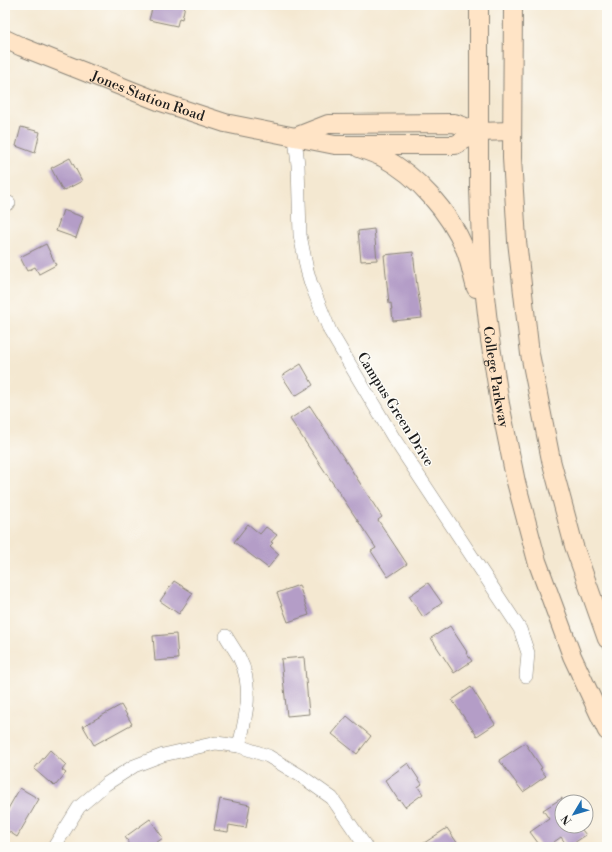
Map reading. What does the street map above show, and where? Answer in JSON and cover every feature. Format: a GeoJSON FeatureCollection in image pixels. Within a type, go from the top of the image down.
{"type":"FeatureCollection","features":[{"type":"Feature","properties":{"kind":"main road","name":"College Parkway"},"geometry":{"type":"LineString","coordinates":[[479,5],[479,188],[482,270],[490,340],[500,404],[516,482],[538,561],[572,656],[607,731]]}},
{"type":"Feature","properties":{"kind":"main road"},"geometry":{"type":"LineString","coordinates":[[513,5],[511,131],[517,241],[530,354],[551,460],[574,546],[607,639]]}},
{"type":"Feature","properties":{"kind":"main road","name":"Jones Station Road"},"geometry":{"type":"LineString","coordinates":[[5,39],[158,102],[225,123],[295,137],[335,144],[455,145],[479,132]]}},
{"type":"Feature","properties":{"kind":"main road","name":"Jones Station Road"},"geometry":{"type":"LineString","coordinates":[[295,137],[328,124],[454,123],[479,132],[511,131]]}},
{"type":"Feature","properties":{"kind":"main road"},"geometry":{"type":"LineString","coordinates":[[351,144],[382,158],[402,170],[420,185],[439,206],[453,227],[465,250],[490,340]]}},
{"type":"Feature","properties":{"kind":"main road"},"geometry":{"type":"LineString","coordinates":[[574,546],[607,604]]}},
{"type":"Feature","properties":{"kind":"street","name":"Campus Green Drive"},"geometry":{"type":"LineString","coordinates":[[295,137],[298,165],[300,235],[311,284],[330,332],[393,437],[520,630],[528,653],[526,676]]}},
{"type":"Feature","properties":{"kind":"street"},"geometry":{"type":"LineString","coordinates":[[226,636],[240,658],[248,686],[247,716],[239,746]]}},
{"type":"Feature","properties":{"kind":"street"},"geometry":{"type":"LineString","coordinates":[[54,847],[78,807],[106,784],[134,766],[163,755],[216,743],[239,746],[268,756],[301,776],[332,798],[366,847]]}},
{"type":"Feature","properties":{"kind":"building"},"geometry":{"type":"Polygon","coordinates":[[[153,5],[185,5],[182,19],[179,18],[177,26],[149,20],[153,5]]]}},
{"type":"Feature","properties":{"kind":"building"},"geometry":{"type":"Polygon","coordinates":[[[21,127],[40,132],[35,153],[16,146],[21,127]]]}},
{"type":"Feature","properties":{"kind":"building"},"geometry":{"type":"Polygon","coordinates":[[[70,158],[82,181],[63,191],[51,168],[70,158]]]}},
{"type":"Feature","properties":{"kind":"building"},"geometry":{"type":"Polygon","coordinates":[[[63,210],[83,217],[76,238],[56,231],[63,210]]]}},
{"type":"Feature","properties":{"kind":"building"},"geometry":{"type":"Polygon","coordinates":[[[374,229],[377,260],[361,261],[358,231],[374,229]]]}},
{"type":"Feature","properties":{"kind":"building"},"geometry":{"type":"Polygon","coordinates":[[[46,244],[56,265],[39,274],[35,267],[27,271],[20,257],[46,244]]]}},
{"type":"Feature","properties":{"kind":"building"},"geometry":{"type":"Polygon","coordinates":[[[413,252],[422,318],[393,321],[391,303],[389,304],[384,255],[413,252]]]}},
{"type":"Feature","properties":{"kind":"building"},"geometry":{"type":"Polygon","coordinates":[[[301,364],[313,385],[295,396],[282,376],[301,364]]]}},
{"type":"Feature","properties":{"kind":"building"},"geometry":{"type":"Polygon","coordinates":[[[310,406],[382,517],[378,520],[407,564],[388,577],[371,551],[376,548],[290,419],[310,406]]]}},
{"type":"Feature","properties":{"kind":"building"},"geometry":{"type":"Polygon","coordinates":[[[248,524],[260,534],[266,527],[277,535],[271,542],[273,543],[270,546],[279,554],[268,568],[234,542],[248,524]]]}},
{"type":"Feature","properties":{"kind":"building"},"geometry":{"type":"Polygon","coordinates":[[[174,581],[193,593],[179,614],[160,601],[174,581]]]}},
{"type":"Feature","properties":{"kind":"building"},"geometry":{"type":"Polygon","coordinates":[[[428,583],[442,603],[423,617],[409,596],[428,583]]]}},
{"type":"Feature","properties":{"kind":"building"},"geometry":{"type":"Polygon","coordinates":[[[299,585],[309,615],[288,622],[277,593],[299,585]]]}},
{"type":"Feature","properties":{"kind":"building"},"geometry":{"type":"Polygon","coordinates":[[[450,626],[472,661],[454,673],[431,638],[450,626]]]}},
{"type":"Feature","properties":{"kind":"building"},"geometry":{"type":"Polygon","coordinates":[[[176,634],[178,659],[155,661],[153,636],[176,634]]]}},
{"type":"Feature","properties":{"kind":"building"},"geometry":{"type":"Polygon","coordinates":[[[304,657],[309,714],[287,716],[281,659],[304,657]]]}},
{"type":"Feature","properties":{"kind":"building"},"geometry":{"type":"Polygon","coordinates":[[[471,687],[495,724],[477,736],[452,700],[471,687]]]}},
{"type":"Feature","properties":{"kind":"building"},"geometry":{"type":"Polygon","coordinates":[[[121,705],[132,724],[94,745],[83,726],[121,705]]]}},
{"type":"Feature","properties":{"kind":"building"},"geometry":{"type":"Polygon","coordinates":[[[347,716],[371,736],[357,754],[332,734],[347,716]]]}},
{"type":"Feature","properties":{"kind":"building"},"geometry":{"type":"Polygon","coordinates":[[[525,743],[542,768],[540,769],[546,776],[523,792],[499,760],[525,743]]]}},
{"type":"Feature","properties":{"kind":"building"},"geometry":{"type":"Polygon","coordinates":[[[50,750],[66,765],[62,770],[66,773],[55,786],[34,769],[50,750]]]}},
{"type":"Feature","properties":{"kind":"building"},"geometry":{"type":"Polygon","coordinates":[[[408,763],[422,784],[418,787],[423,794],[405,807],[400,800],[399,801],[385,780],[408,763]]]}},
{"type":"Feature","properties":{"kind":"building"},"geometry":{"type":"Polygon","coordinates":[[[20,788],[39,799],[17,837],[5,829],[5,814],[20,788]]]}},
{"type":"Feature","properties":{"kind":"building"},"geometry":{"type":"Polygon","coordinates":[[[220,799],[250,805],[246,828],[229,825],[228,832],[214,830],[220,799]]]}},
{"type":"Feature","properties":{"kind":"building"},"geometry":{"type":"Polygon","coordinates":[[[554,803],[554,834],[586,835],[568,847],[561,837],[547,847],[541,847],[530,832],[549,819],[543,810],[554,803]]]}},
{"type":"Feature","properties":{"kind":"building"},"geometry":{"type":"Polygon","coordinates":[[[150,819],[163,838],[150,847],[132,847],[125,837],[150,819]]]}},
{"type":"Feature","properties":{"kind":"building"},"geometry":{"type":"Polygon","coordinates":[[[447,828],[460,847],[418,847],[447,828]]]}}]}
